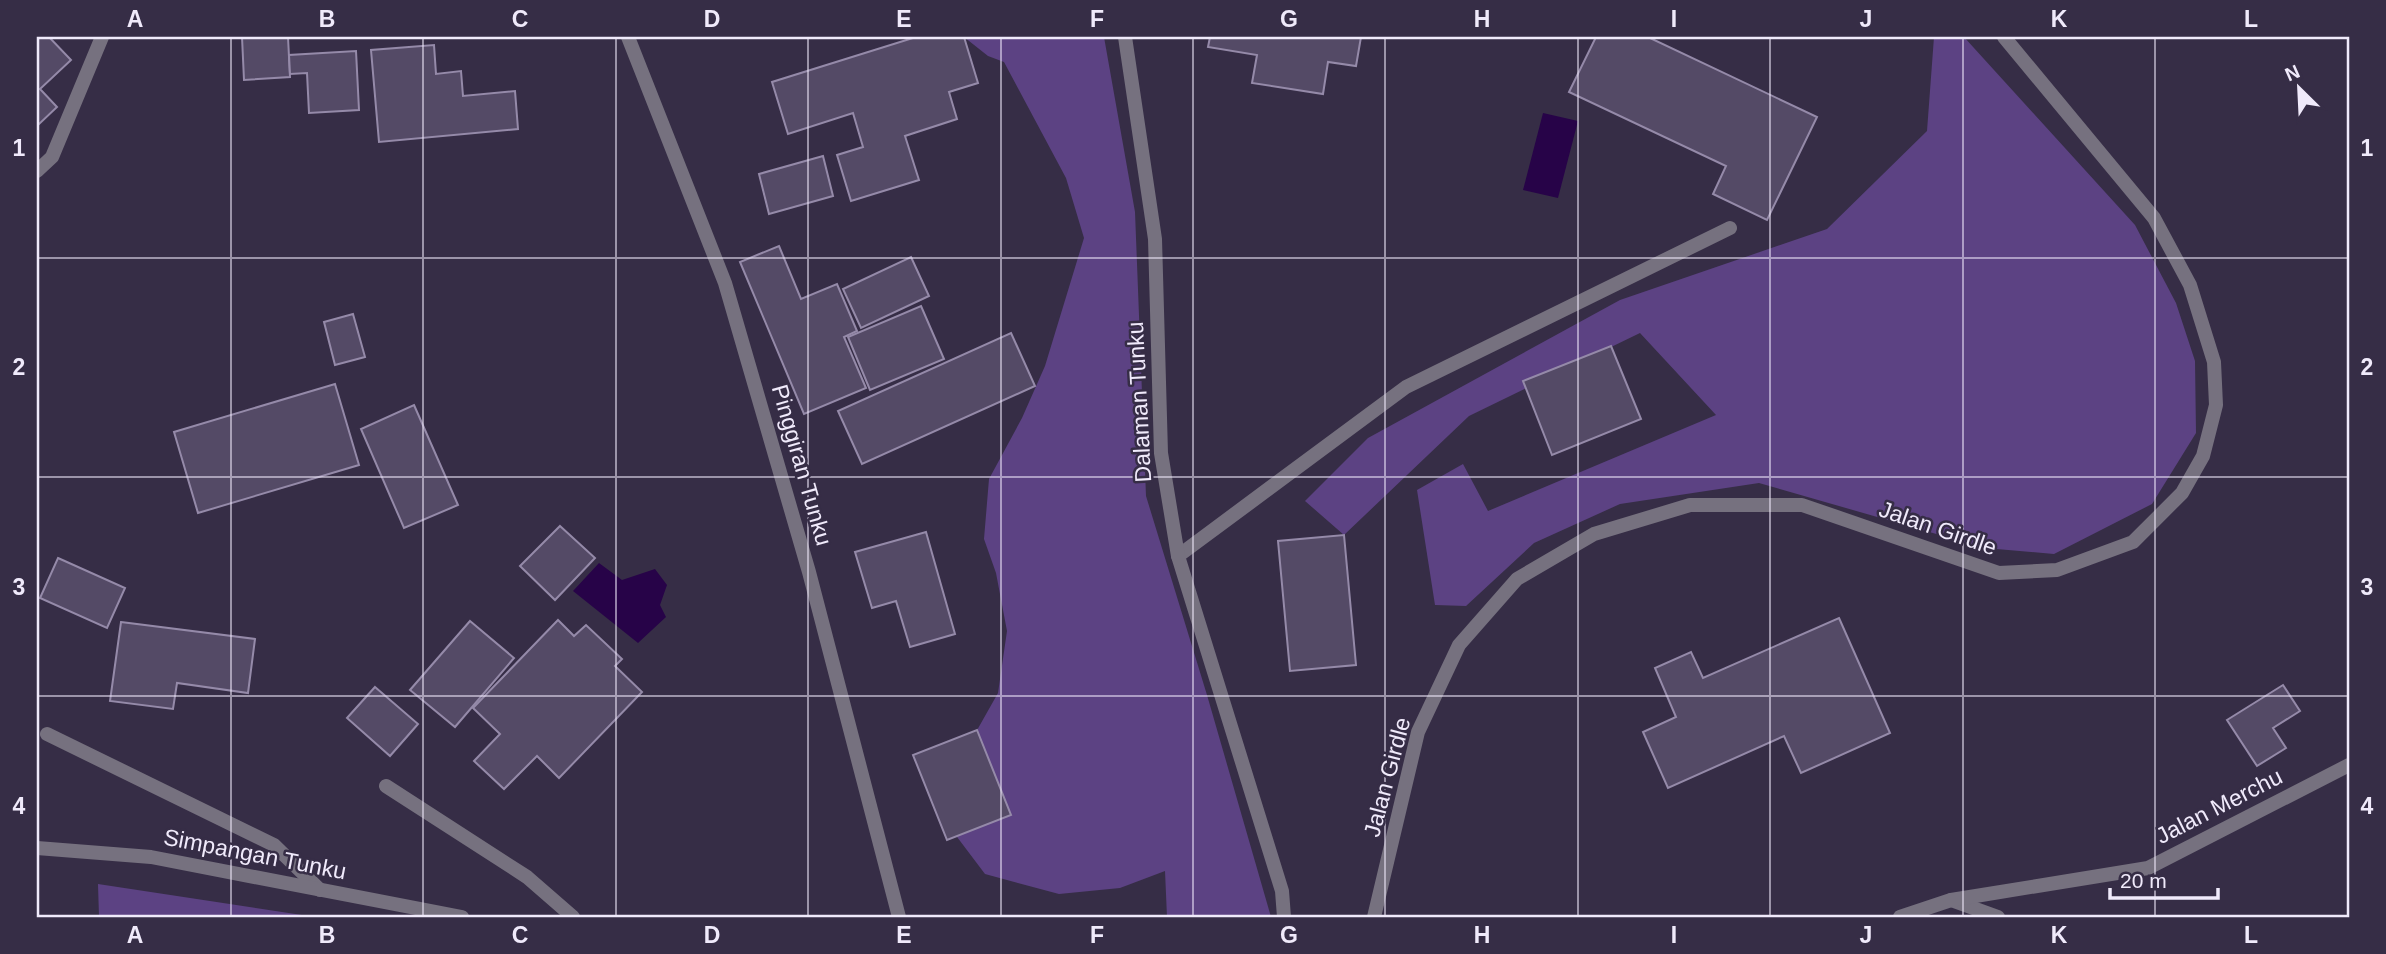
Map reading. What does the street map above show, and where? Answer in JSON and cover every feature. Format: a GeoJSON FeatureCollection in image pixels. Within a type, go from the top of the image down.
{"type":"FeatureCollection","features":[{"type":"Feature","properties":{"kind":"street"},"geometry":{"type":"LineString","coordinates":[[37,171],[52,157],[102,37]]}},
{"type":"Feature","properties":{"kind":"street","name":"Pinggiran Tunku"},"geometry":{"type":"LineString","coordinates":[[628,37],[725,283],[809,572],[899,917]]}},
{"type":"Feature","properties":{"kind":"street","name":"Dalaman Tunku"},"geometry":{"type":"LineString","coordinates":[[1125,37],[1155,239],[1161,453],[1178,556],[1282,891],[1284,917]]}},
{"type":"Feature","properties":{"kind":"street","name":"Jalan Girdle"},"geometry":{"type":"LineString","coordinates":[[1374,917],[1418,732],[1459,646],[1517,579],[1594,534],[1690,505],[1802,505],[1998,573],[2057,570],[2133,542],[2182,493],[2203,456],[2216,405],[2214,362],[2190,285],[2154,218],[2004,37]]}},
{"type":"Feature","properties":{"kind":"street"},"geometry":{"type":"LineString","coordinates":[[1178,556],[1406,387],[1730,229]]}},
{"type":"Feature","properties":{"kind":"street"},"geometry":{"type":"LineString","coordinates":[[47,734],[274,845],[320,890]]}},
{"type":"Feature","properties":{"kind":"street","name":"Jalan Merchu"},"geometry":{"type":"LineString","coordinates":[[1900,917],[1951,901],[2148,868],[2349,765]]}},
{"type":"Feature","properties":{"kind":"street"},"geometry":{"type":"LineString","coordinates":[[386,786],[527,877],[573,917]]}},
{"type":"Feature","properties":{"kind":"street","name":"Simpangan Tunku"},"geometry":{"type":"LineString","coordinates":[[37,848],[151,857],[462,917]]}},
{"type":"Feature","properties":{"kind":"street"},"geometry":{"type":"LineString","coordinates":[[1951,901],[1998,917]]}},
{"type":"Feature","properties":{"kind":"shaded area"},"geometry":{"type":"Polygon","coordinates":[[[964,37],[1104,37],[1135,212],[1146,496],[1271,917],[1167,917],[1165,871],[1120,888],[1059,894],[985,874],[948,825],[963,755],[998,693],[1007,631],[996,573],[984,539],[989,479],[1022,418],[1045,366],[1084,238],[1066,178],[1004,62],[988,56],[964,37]]]}},
{"type":"Feature","properties":{"kind":"shaded area"},"geometry":{"type":"Polygon","coordinates":[[[1934,37],[1964,37],[2135,225],[2176,303],[2195,361],[2196,433],[2152,504],[2054,554],[1985,548],[1759,483],[1620,504],[1534,543],[1466,606],[1435,605],[1417,490],[1463,464],[1488,511],[1716,415],[1640,333],[1469,416],[1344,535],[1305,501],[1368,438],[1620,300],[1827,229],[1927,131],[1934,37]]]}},
{"type":"Feature","properties":{"kind":"shaded area"},"geometry":{"type":"Polygon","coordinates":[[[1543,113],[1578,121],[1558,198],[1523,190],[1543,113]]]}},
{"type":"Feature","properties":{"kind":"shaded area"},"geometry":{"type":"Polygon","coordinates":[[[599,563],[622,580],[655,569],[667,585],[660,605],[666,617],[638,643],[573,591],[599,563]]]}},
{"type":"Feature","properties":{"kind":"shaded area"},"geometry":{"type":"Polygon","coordinates":[[[98,884],[315,917],[99,917],[98,884]]]}},
{"type":"Feature","properties":{"kind":"building"},"geometry":{"type":"Polygon","coordinates":[[[37,37],[49,37],[71,60],[40,89],[57,107],[37,126],[37,37]]]}},
{"type":"Feature","properties":{"kind":"building"},"geometry":{"type":"Polygon","coordinates":[[[242,37],[288,37],[290,77],[244,80],[242,37]]]}},
{"type":"Feature","properties":{"kind":"building"},"geometry":{"type":"Polygon","coordinates":[[[916,37],[964,37],[978,83],[949,92],[957,119],[905,136],[919,180],[851,201],[837,155],[863,147],[853,113],[788,134],[772,82],[916,37]]]}},
{"type":"Feature","properties":{"kind":"building"},"geometry":{"type":"Polygon","coordinates":[[[1210,37],[1361,37],[1356,66],[1328,62],[1323,94],[1252,83],[1257,55],[1208,47],[1210,37]]]}},
{"type":"Feature","properties":{"kind":"building"},"geometry":{"type":"Polygon","coordinates":[[[1596,37],[1648,37],[1817,117],[1767,220],[1713,194],[1726,166],[1569,92],[1596,37]]]}},
{"type":"Feature","properties":{"kind":"building"},"geometry":{"type":"Polygon","coordinates":[[[434,45],[436,74],[461,71],[463,96],[515,91],[518,129],[379,142],[371,50],[434,45]]]}},
{"type":"Feature","properties":{"kind":"building"},"geometry":{"type":"Polygon","coordinates":[[[356,51],[359,110],[309,113],[307,73],[290,74],[289,55],[356,51]]]}},
{"type":"Feature","properties":{"kind":"building"},"geometry":{"type":"Polygon","coordinates":[[[823,156],[833,196],[769,214],[759,174],[823,156]]]}},
{"type":"Feature","properties":{"kind":"building"},"geometry":{"type":"Polygon","coordinates":[[[779,246],[801,299],[837,284],[857,331],[844,337],[866,388],[804,414],[740,262],[779,246]]]}},
{"type":"Feature","properties":{"kind":"building"},"geometry":{"type":"Polygon","coordinates":[[[911,257],[929,296],[861,328],[843,289],[911,257]]]}},
{"type":"Feature","properties":{"kind":"building"},"geometry":{"type":"Polygon","coordinates":[[[921,306],[944,359],[870,390],[848,337],[921,306]]]}},
{"type":"Feature","properties":{"kind":"building"},"geometry":{"type":"Polygon","coordinates":[[[353,314],[365,357],[335,365],[324,322],[353,314]]]}},
{"type":"Feature","properties":{"kind":"building"},"geometry":{"type":"Polygon","coordinates":[[[1011,333],[1035,386],[862,464],[838,411],[1011,333]]]}},
{"type":"Feature","properties":{"kind":"building"},"geometry":{"type":"Polygon","coordinates":[[[1611,346],[1641,419],[1552,455],[1523,381],[1611,346]]]}},
{"type":"Feature","properties":{"kind":"building"},"geometry":{"type":"Polygon","coordinates":[[[335,384],[359,465],[198,513],[174,432],[335,384]]]}},
{"type":"Feature","properties":{"kind":"building"},"geometry":{"type":"Polygon","coordinates":[[[414,405],[458,505],[404,528],[361,429],[414,405]]]}},
{"type":"Feature","properties":{"kind":"building"},"geometry":{"type":"Polygon","coordinates":[[[560,526],[595,558],[555,600],[520,566],[560,526]]]}},
{"type":"Feature","properties":{"kind":"building"},"geometry":{"type":"Polygon","coordinates":[[[926,532],[955,634],[910,647],[896,601],[872,608],[855,552],[926,532]]]}},
{"type":"Feature","properties":{"kind":"building"},"geometry":{"type":"Polygon","coordinates":[[[1344,535],[1356,665],[1290,671],[1278,541],[1344,535]]]}},
{"type":"Feature","properties":{"kind":"building"},"geometry":{"type":"Polygon","coordinates":[[[58,558],[125,588],[107,628],[40,598],[58,558]]]}},
{"type":"Feature","properties":{"kind":"building"},"geometry":{"type":"Polygon","coordinates":[[[1839,618],[1890,733],[1801,773],[1784,736],[1668,788],[1643,732],[1676,717],[1655,668],[1691,652],[1703,678],[1839,618]]]}},
{"type":"Feature","properties":{"kind":"building"},"geometry":{"type":"Polygon","coordinates":[[[558,620],[574,636],[586,625],[622,659],[615,666],[642,692],[559,778],[537,756],[504,789],[474,761],[500,734],[473,708],[558,620]]]}},
{"type":"Feature","properties":{"kind":"building"},"geometry":{"type":"Polygon","coordinates":[[[470,621],[514,658],[455,727],[410,690],[470,621]]]}},
{"type":"Feature","properties":{"kind":"building"},"geometry":{"type":"Polygon","coordinates":[[[121,622],[255,639],[248,693],[177,683],[173,709],[110,701],[121,622]]]}},
{"type":"Feature","properties":{"kind":"building"},"geometry":{"type":"Polygon","coordinates":[[[2283,685],[2300,711],[2273,728],[2286,748],[2257,766],[2227,720],[2283,685]]]}},
{"type":"Feature","properties":{"kind":"building"},"geometry":{"type":"Polygon","coordinates":[[[375,687],[418,724],[390,756],[347,718],[375,687]]]}},
{"type":"Feature","properties":{"kind":"building"},"geometry":{"type":"Polygon","coordinates":[[[977,730],[1011,815],[947,840],[913,755],[977,730]]]}}]}
